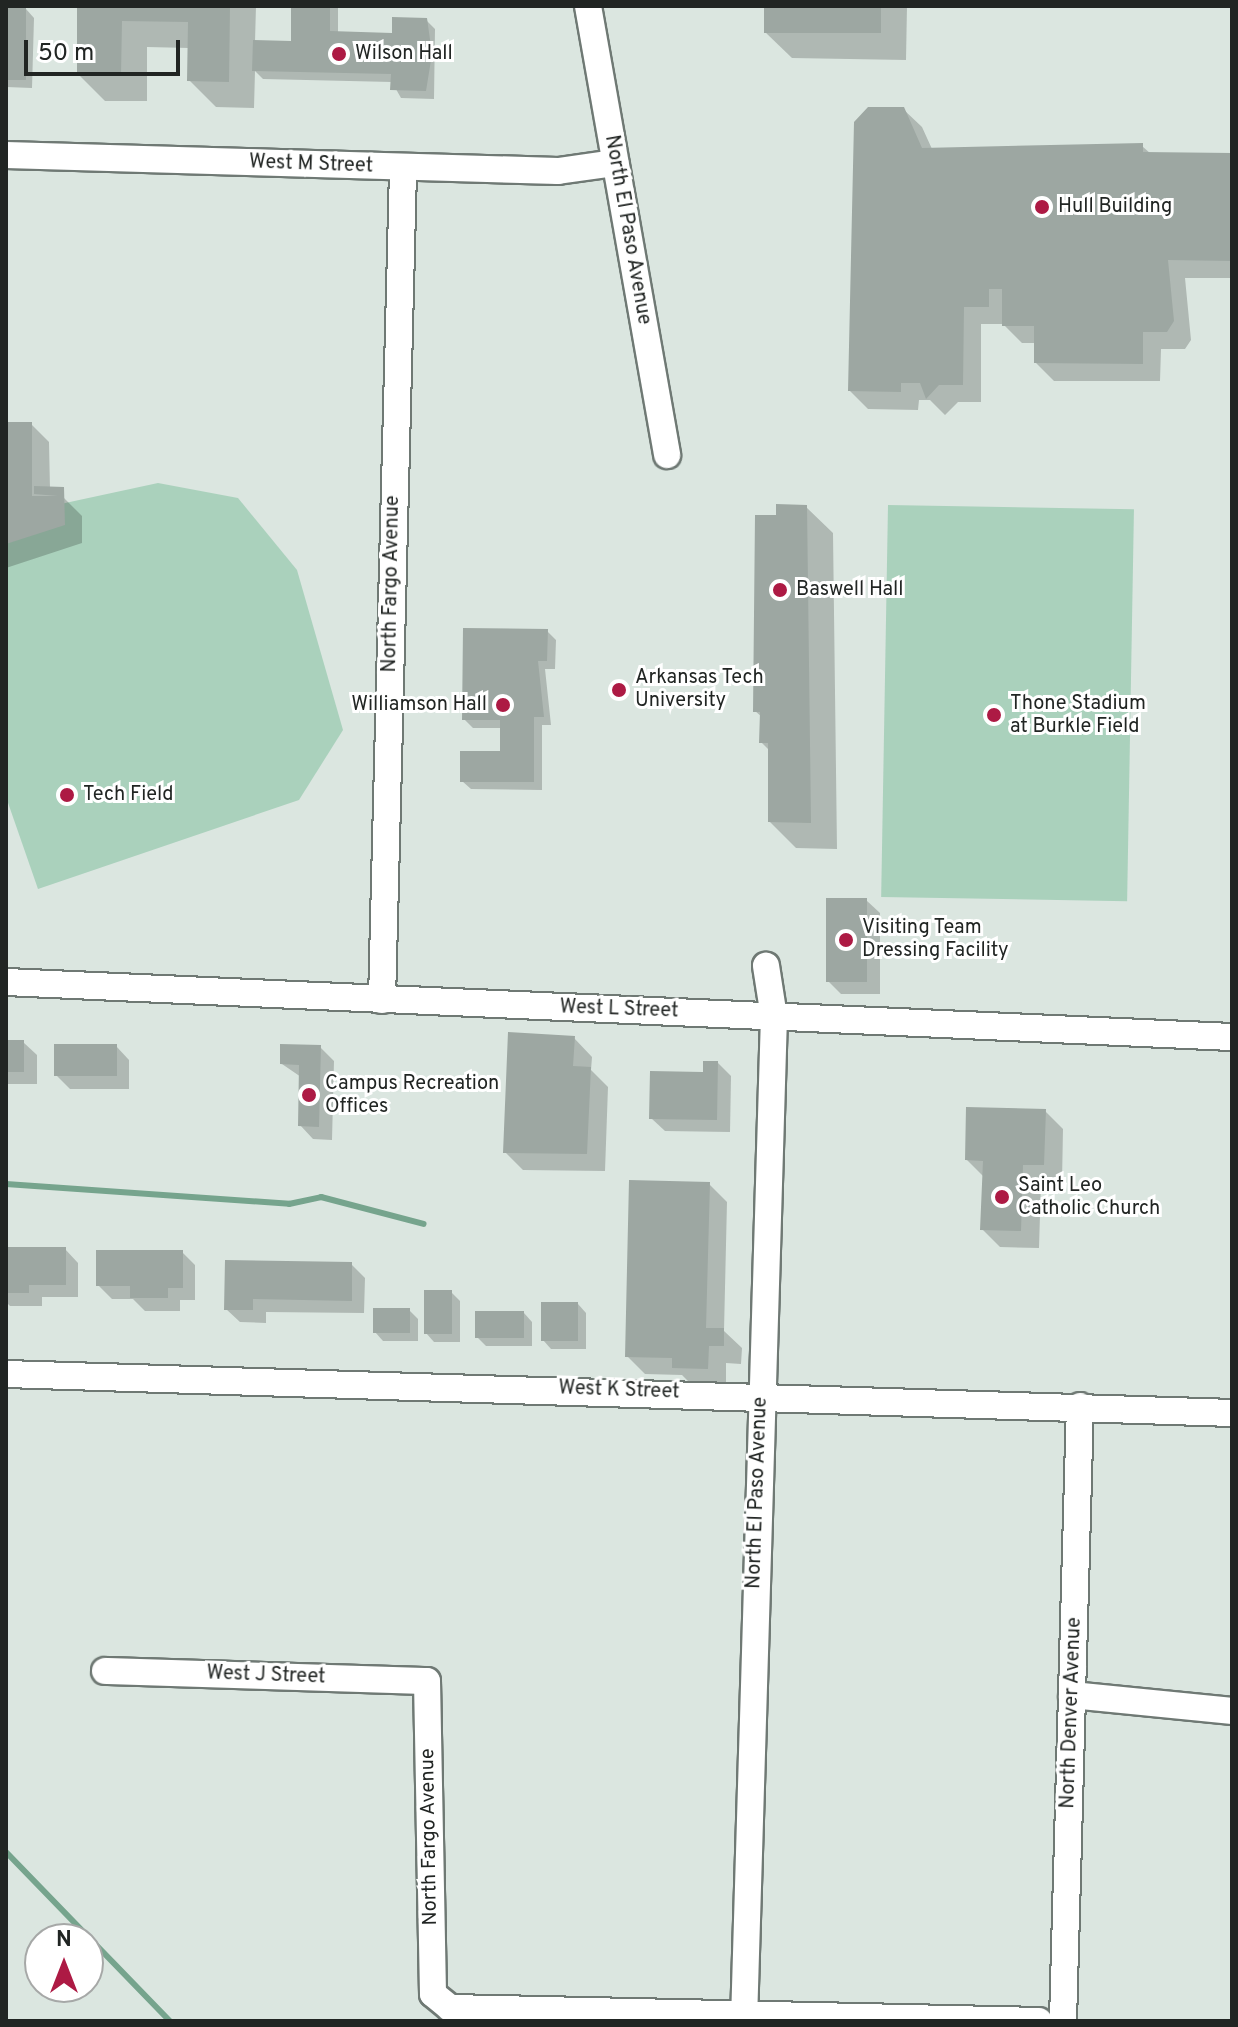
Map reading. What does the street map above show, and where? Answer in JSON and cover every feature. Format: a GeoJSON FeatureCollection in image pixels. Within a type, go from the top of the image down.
{"type":"FeatureCollection","features":[{"type":"Feature","properties":{"kind":"street","name":"North El Paso Avenue"},"geometry":{"type":"LineString","coordinates":[[588,6],[667,455]]}},
{"type":"Feature","properties":{"kind":"street","name":"West M Street"},"geometry":{"type":"LineString","coordinates":[[6,155],[558,171],[615,163]]}},
{"type":"Feature","properties":{"kind":"street","name":"North Fargo Avenue"},"geometry":{"type":"LineString","coordinates":[[382,1000],[403,168]]}},
{"type":"Feature","properties":{"kind":"street","name":"North El Paso Avenue"},"geometry":{"type":"LineString","coordinates":[[744,2018],[760,1394],[774,1017],[766,966]]}},
{"type":"Feature","properties":{"kind":"street","name":"West L Street"},"geometry":{"type":"LineString","coordinates":[[6,982],[1232,1037]]}},
{"type":"Feature","properties":{"kind":"street","name":"West K Street"},"geometry":{"type":"LineString","coordinates":[[6,1374],[760,1394],[1232,1413]]}},
{"type":"Feature","properties":{"kind":"street","name":"North Denver Avenue"},"geometry":{"type":"LineString","coordinates":[[1063,2021],[1080,1406]]}},
{"type":"Feature","properties":{"kind":"street","name":"West J Street"},"geometry":{"type":"LineString","coordinates":[[105,1671],[427,1681]]}},
{"type":"Feature","properties":{"kind":"street","name":"North Fargo Avenue"},"geometry":{"type":"LineString","coordinates":[[427,1681],[433,1994],[450,2008],[744,2018]]}},
{"type":"Feature","properties":{"kind":"street"},"geometry":{"type":"LineString","coordinates":[[1072,1695],[1232,1711]]}},
{"type":"Feature","properties":{"kind":"street"},"geometry":{"type":"LineString","coordinates":[[744,2018],[1039,2021]]}},
{"type":"Feature","properties":{"kind":"green space"},"geometry":{"type":"Polygon","coordinates":[[[158,483],[238,498],[297,570],[343,730],[299,800],[38,889],[6,797],[6,526],[42,508],[158,483]]]}},
{"type":"Feature","properties":{"kind":"green space"},"geometry":{"type":"Polygon","coordinates":[[[888,505],[1134,509],[1127,901],[881,897],[888,505]]]}},
{"type":"Feature","properties":{"kind":"building"},"geometry":{"type":"Polygon","coordinates":[[[77,6],[230,6],[229,82],[187,81],[188,22],[122,21],[121,75],[77,75],[77,6]]]}},
{"type":"Feature","properties":{"kind":"building","name":"Wilson Hall"},"geometry":{"type":"Polygon","coordinates":[[[291,6],[330,6],[330,31],[392,33],[392,17],[427,18],[432,54],[426,91],[390,90],[391,74],[252,71],[253,40],[291,41],[291,6]]]}},
{"type":"Feature","properties":{"kind":"building"},"geometry":{"type":"Polygon","coordinates":[[[764,6],[881,6],[881,33],[764,33],[764,6]]]}},
{"type":"Feature","properties":{"kind":"building"},"geometry":{"type":"Polygon","coordinates":[[[6,7],[26,7],[26,80],[6,80],[6,7]]]}},
{"type":"Feature","properties":{"kind":"building","name":"Hull Building"},"geometry":{"type":"Polygon","coordinates":[[[868,107],[904,107],[922,148],[1143,143],[1143,152],[1232,153],[1232,261],[1168,260],[1174,321],[1167,332],[1143,332],[1143,364],[1034,363],[1034,326],[1002,326],[1002,289],[989,289],[989,307],[964,307],[963,385],[939,385],[926,399],[920,383],[901,383],[901,392],[848,391],[854,122],[868,107]]]}},
{"type":"Feature","properties":{"kind":"building"},"geometry":{"type":"Polygon","coordinates":[[[6,422],[32,422],[32,496],[58,496],[34,494],[34,486],[64,487],[65,525],[6,544],[6,422]]]}},
{"type":"Feature","properties":{"kind":"building","name":"Baswell Hall"},"geometry":{"type":"Polygon","coordinates":[[[776,504],[807,505],[811,823],[768,822],[768,743],[759,743],[760,712],[753,712],[755,515],[776,515],[776,504]]]}},
{"type":"Feature","properties":{"kind":"building","name":"Williamson Hall"},"geometry":{"type":"Polygon","coordinates":[[[463,628],[548,629],[547,661],[538,661],[544,717],[534,717],[534,782],[460,782],[460,751],[500,751],[500,720],[462,720],[463,628]]]}},
{"type":"Feature","properties":{"kind":"building","name":"Visiting Team Dressing Facility"},"geometry":{"type":"Polygon","coordinates":[[[826,898],[867,898],[867,982],[826,982],[826,898]]]}},
{"type":"Feature","properties":{"kind":"building"},"geometry":{"type":"Polygon","coordinates":[[[508,1032],[575,1036],[573,1066],[591,1067],[587,1154],[503,1153],[508,1032]]]}},
{"type":"Feature","properties":{"kind":"building"},"geometry":{"type":"Polygon","coordinates":[[[6,1040],[24,1040],[24,1072],[6,1072],[6,1040]]]}},
{"type":"Feature","properties":{"kind":"building"},"geometry":{"type":"Polygon","coordinates":[[[54,1044],[117,1044],[117,1076],[54,1076],[54,1044]]]}},
{"type":"Feature","properties":{"kind":"building","name":"Campus Recreation Offices"},"geometry":{"type":"Polygon","coordinates":[[[280,1044],[321,1045],[319,1127],[298,1126],[299,1065],[280,1064],[280,1044]]]}},
{"type":"Feature","properties":{"kind":"building"},"geometry":{"type":"Polygon","coordinates":[[[703,1061],[718,1061],[717,1120],[649,1119],[650,1071],[703,1072],[703,1061]]]}},
{"type":"Feature","properties":{"kind":"building","name":"Saint Leo Catholic Church"},"geometry":{"type":"Polygon","coordinates":[[[966,1107],[1046,1109],[1044,1165],[1023,1165],[1021,1231],[980,1230],[983,1161],[965,1160],[966,1107]]]}},
{"type":"Feature","properties":{"kind":"building"},"geometry":{"type":"Polygon","coordinates":[[[629,1180],[710,1182],[706,1328],[724,1328],[724,1346],[709,1346],[708,1369],[672,1368],[672,1358],[625,1357],[629,1180]]]}},
{"type":"Feature","properties":{"kind":"building"},"geometry":{"type":"Polygon","coordinates":[[[6,1247],[66,1247],[66,1285],[29,1285],[29,1293],[6,1293],[6,1247]]]}},
{"type":"Feature","properties":{"kind":"building"},"geometry":{"type":"Polygon","coordinates":[[[96,1250],[183,1250],[183,1288],[168,1288],[168,1298],[130,1298],[130,1286],[96,1286],[96,1250]]]}},
{"type":"Feature","properties":{"kind":"building"},"geometry":{"type":"Polygon","coordinates":[[[225,1260],[352,1262],[352,1301],[253,1299],[253,1310],[224,1310],[225,1260]]]}},
{"type":"Feature","properties":{"kind":"building"},"geometry":{"type":"Polygon","coordinates":[[[424,1290],[452,1290],[452,1334],[424,1334],[424,1290]]]}},
{"type":"Feature","properties":{"kind":"building"},"geometry":{"type":"Polygon","coordinates":[[[541,1302],[578,1302],[578,1341],[541,1341],[541,1302]]]}},
{"type":"Feature","properties":{"kind":"building"},"geometry":{"type":"Polygon","coordinates":[[[373,1308],[410,1308],[410,1333],[373,1333],[373,1308]]]}},
{"type":"Feature","properties":{"kind":"building"},"geometry":{"type":"Polygon","coordinates":[[[475,1311],[524,1311],[524,1338],[475,1338],[475,1311]]]}},
{"type":"Feature","properties":{"kind":"waterway"},"geometry":{"type":"LineString","coordinates":[[6,1184],[289,1204],[321,1197],[424,1224]]}},
{"type":"Feature","properties":{"kind":"waterway"},"geometry":{"type":"LineString","coordinates":[[6,1852],[170,2021]]}},
{"type":"Feature","properties":{"kind":"place","name":"Wilson Hall"},"geometry":{"type":"Point","coordinates":[339,54]}},
{"type":"Feature","properties":{"kind":"place","name":"Hull Building"},"geometry":{"type":"Point","coordinates":[1042,207]}},
{"type":"Feature","properties":{"kind":"place","name":"Baswell Hall"},"geometry":{"type":"Point","coordinates":[780,590]}},
{"type":"Feature","properties":{"kind":"place","name":"Arkansas Tech University"},"geometry":{"type":"Point","coordinates":[619,690]}},
{"type":"Feature","properties":{"kind":"place","name":"Williamson Hall"},"geometry":{"type":"Point","coordinates":[503,705]}},
{"type":"Feature","properties":{"kind":"place","name":"Thone Stadium at Burkle Field"},"geometry":{"type":"Point","coordinates":[994,715]}},
{"type":"Feature","properties":{"kind":"place","name":"Tech Field"},"geometry":{"type":"Point","coordinates":[67,795]}},
{"type":"Feature","properties":{"kind":"place","name":"Visiting Team Dressing Facility"},"geometry":{"type":"Point","coordinates":[846,940]}},
{"type":"Feature","properties":{"kind":"place","name":"Campus Recreation Offices"},"geometry":{"type":"Point","coordinates":[309,1095]}},
{"type":"Feature","properties":{"kind":"place","name":"Saint Leo Catholic Church"},"geometry":{"type":"Point","coordinates":[1002,1197]}}]}
